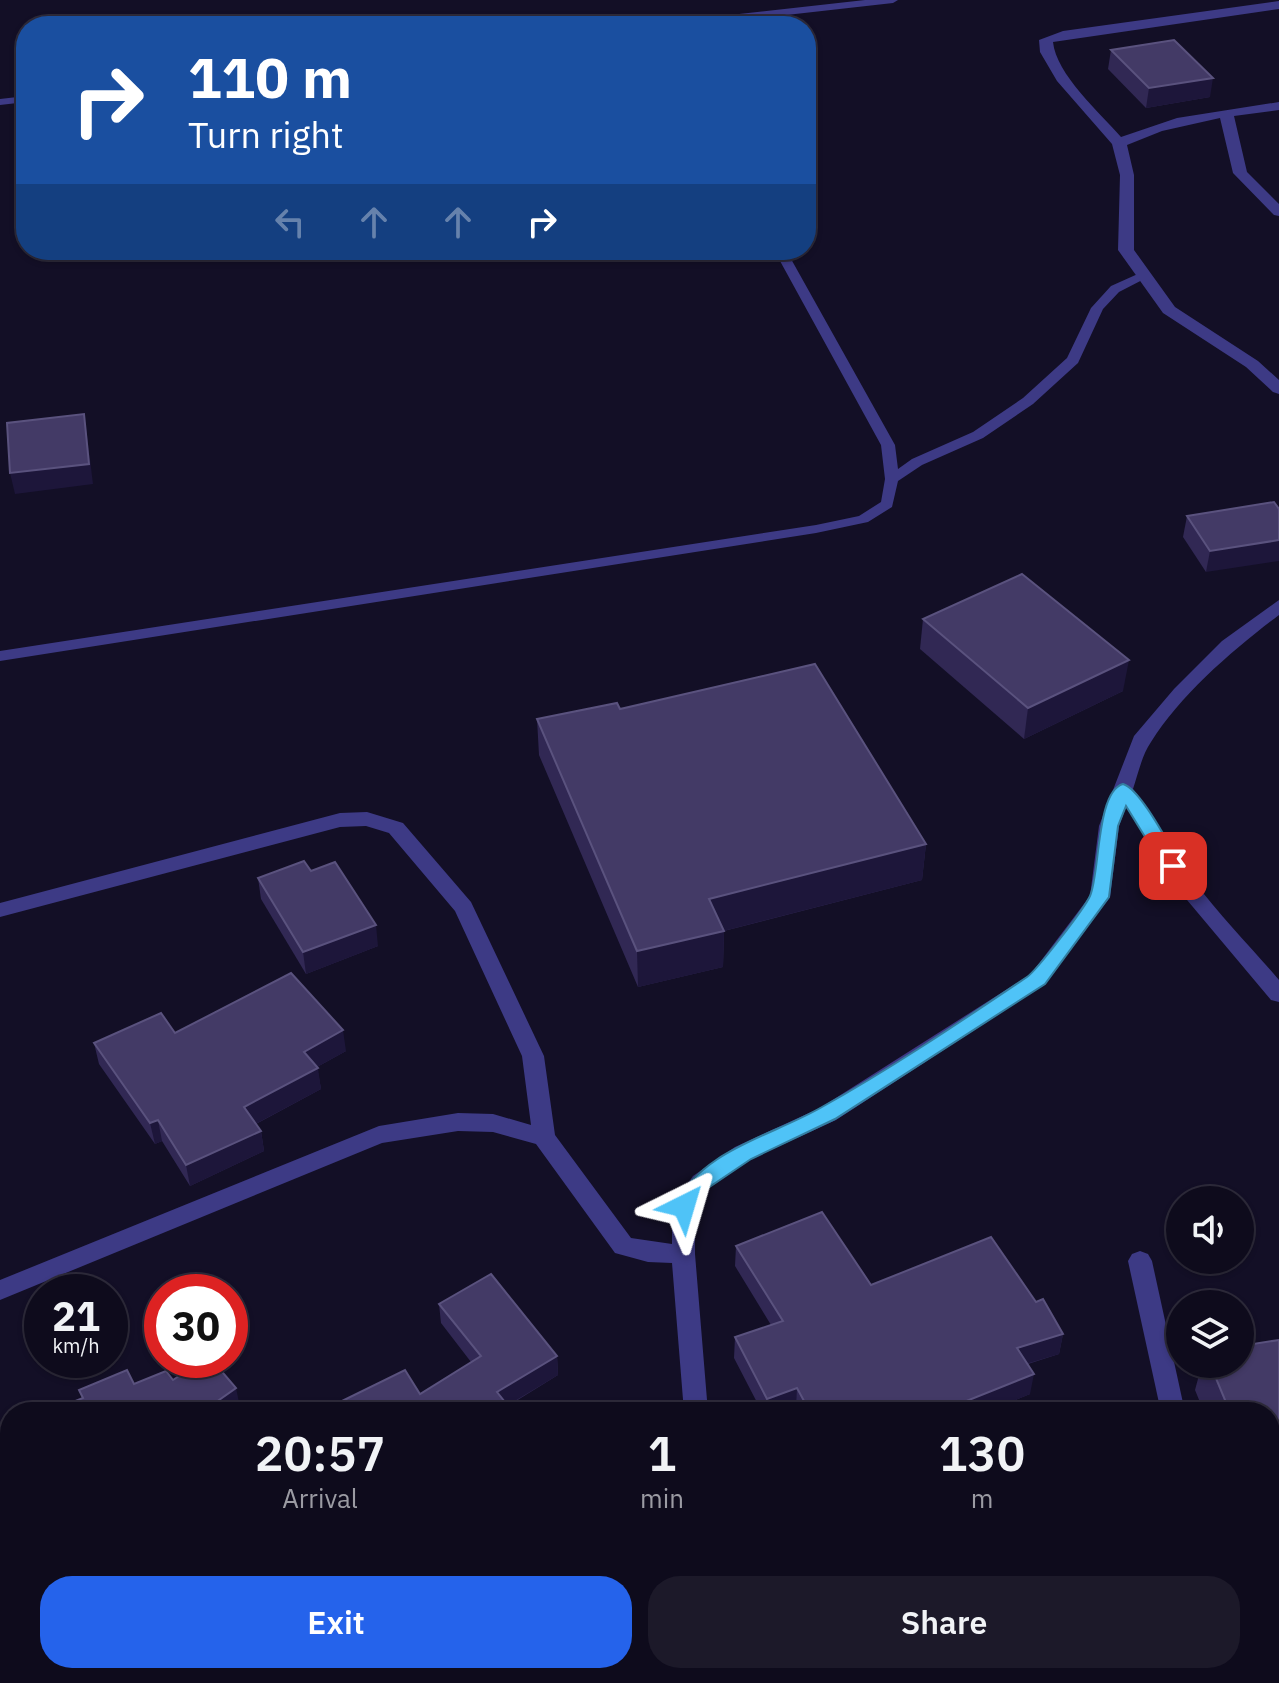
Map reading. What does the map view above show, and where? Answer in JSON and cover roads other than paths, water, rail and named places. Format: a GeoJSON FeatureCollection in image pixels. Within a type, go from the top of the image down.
{"type":"FeatureCollection","features":[{"type":"Feature","properties":{"kind":"street"},"geometry":{"type":"LineString","coordinates":[[1279,5],[1063,35],[1046,40],[1047,52],[1062,78],[1119,143],[1127,175],[1126,250],[1169,310],[1252,364],[1279,389]]}},
{"type":"Feature","properties":{"kind":"street"},"geometry":{"type":"LineString","coordinates":[[1119,143],[1145,130],[1226,113],[1279,106]]}},
{"type":"Feature","properties":{"kind":"street"},"geometry":{"type":"LineString","coordinates":[[1226,113],[1240,173],[1279,212]]}},
{"type":"Feature","properties":{"kind":"street"},"geometry":{"type":"LineString","coordinates":[[695,1402],[683,1254],[684,1206],[701,1182],[743,1153],[828,1114],[1038,979],[1100,897],[1109,826],[1141,741],[1181,693],[1228,645],[1274,615]]}},
{"type":"Feature","properties":{"kind":"street"},"geometry":{"type":"LineString","coordinates":[[1123,790],[1147,820],[1157,844],[1189,889],[1279,994]]}},
{"type":"Feature","properties":{"kind":"street"},"geometry":{"type":"LineString","coordinates":[[0,910],[340,820],[367,819],[396,828],[464,907],[533,1056],[544,1137],[623,1246],[648,1252],[683,1254]]}},
{"type":"Feature","properties":{"kind":"street"},"geometry":{"type":"LineString","coordinates":[[0,1290],[379,1135],[458,1122],[493,1123],[544,1137]]}},
{"type":"Feature","properties":{"kind":"street"},"geometry":{"type":"LineString","coordinates":[[1140,1261],[1171,1402]]}},
{"type":"Feature","properties":{"kind":"lane"},"geometry":{"type":"LineString","coordinates":[[748,16],[893,0]]}},
{"type":"Feature","properties":{"kind":"lane"},"geometry":{"type":"LineString","coordinates":[[0,656],[816,529],[863,519],[887,504],[892,479],[888,445],[786,260]]}},
{"type":"Feature","properties":{"kind":"lane"},"geometry":{"type":"LineString","coordinates":[[892,479],[917,462],[978,435],[1028,401],[1073,360],[1097,308],[1115,289],[1144,276]]}}]}
